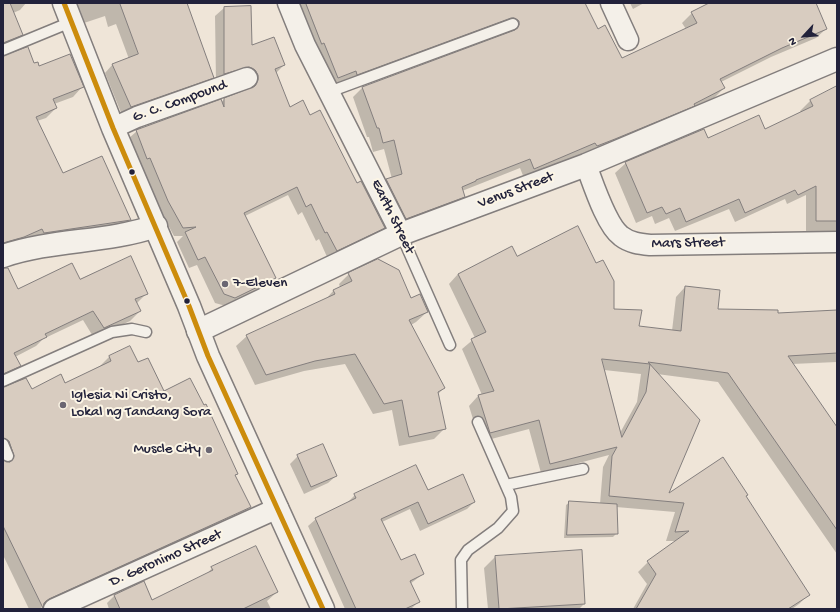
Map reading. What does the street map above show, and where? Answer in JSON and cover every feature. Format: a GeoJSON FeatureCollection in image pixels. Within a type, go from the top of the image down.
{"type":"FeatureCollection","features":[{"type":"Feature","properties":{"kind":"street","name":"Earth Street"},"geometry":{"type":"LineString","coordinates":[[288,3],[305,45],[401,234]]}},
{"type":"Feature","properties":{"kind":"street"},"geometry":{"type":"LineString","coordinates":[[611,3],[628,40]]}},
{"type":"Feature","properties":{"kind":"street"},"geometry":{"type":"LineString","coordinates":[[67,12],[113,128],[156,226],[198,331],[323,609]]}},
{"type":"Feature","properties":{"kind":"street","name":"Venus Street"},"geometry":{"type":"LineString","coordinates":[[198,331],[401,234],[586,165],[837,59]]}},
{"type":"Feature","properties":{"kind":"street","name":"G. C. Compound"},"geometry":{"type":"LineString","coordinates":[[113,128],[137,117],[247,78]]}},
{"type":"Feature","properties":{"kind":"street","name":"Mars Street"},"geometry":{"type":"LineString","coordinates":[[586,165],[611,224],[621,236],[631,242],[650,245],[837,242]]}},
{"type":"Feature","properties":{"kind":"street"},"geometry":{"type":"LineString","coordinates":[[3,256],[32,247],[126,235],[156,226]]}},
{"type":"Feature","properties":{"kind":"street","name":"D. Geronimo Street"},"geometry":{"type":"LineString","coordinates":[[54,609],[278,508]]}},
{"type":"Feature","properties":{"kind":"lane"},"geometry":{"type":"LineString","coordinates":[[3,50],[67,12]]}},
{"type":"Feature","properties":{"kind":"lane"},"geometry":{"type":"LineString","coordinates":[[329,92],[512,24]]}},
{"type":"Feature","properties":{"kind":"lane","name":"Earth Street"},"geometry":{"type":"LineString","coordinates":[[401,234],[450,345]]}},
{"type":"Feature","properties":{"kind":"lane"},"geometry":{"type":"LineString","coordinates":[[3,381],[112,332],[132,329],[146,332]]}},
{"type":"Feature","properties":{"kind":"lane"},"geometry":{"type":"LineString","coordinates":[[462,609],[461,560],[468,550],[498,528],[513,511],[506,485],[478,422]]}},
{"type":"Feature","properties":{"kind":"lane"},"geometry":{"type":"LineString","coordinates":[[3,444],[8,456]]}},
{"type":"Feature","properties":{"kind":"lane"},"geometry":{"type":"LineString","coordinates":[[506,485],[583,469]]}},
{"type":"Feature","properties":{"kind":"building"},"geometry":{"type":"Polygon","coordinates":[[[3,3],[10,3],[23,35],[3,43],[3,3]]]}},
{"type":"Feature","properties":{"kind":"building"},"geometry":{"type":"Polygon","coordinates":[[[120,3],[187,3],[214,78],[131,107],[112,64],[138,54],[120,3]]]}},
{"type":"Feature","properties":{"kind":"building"},"geometry":{"type":"Polygon","coordinates":[[[306,3],[585,3],[598,29],[605,25],[622,58],[697,23],[691,12],[709,3],[816,3],[827,29],[782,48],[720,79],[725,88],[694,104],[695,106],[597,146],[595,143],[534,169],[530,159],[476,180],[462,187],[465,197],[406,219],[386,179],[402,174],[394,140],[383,143],[379,128],[377,128],[362,87],[515,30],[519,25],[519,21],[511,18],[357,75],[356,71],[338,78],[324,43],[322,44],[306,3]]]}},
{"type":"Feature","properties":{"kind":"building"},"geometry":{"type":"Polygon","coordinates":[[[251,6],[252,45],[274,37],[285,65],[275,69],[290,107],[303,100],[310,115],[320,110],[357,183],[361,181],[385,228],[337,251],[327,232],[325,233],[311,204],[306,207],[297,187],[244,213],[276,278],[235,298],[224,294],[205,257],[198,260],[185,232],[196,227],[183,228],[168,201],[150,158],[147,159],[136,130],[221,99],[224,107],[224,98],[255,86],[258,80],[258,75],[255,70],[249,67],[224,74],[224,7],[251,6]]]}},
{"type":"Feature","properties":{"kind":"building"},"geometry":{"type":"Polygon","coordinates":[[[28,47],[34,63],[38,62],[39,66],[70,54],[84,87],[53,99],[57,108],[36,117],[63,173],[102,156],[131,220],[44,233],[42,229],[24,237],[3,243],[3,56],[28,47]]]}},
{"type":"Feature","properties":{"kind":"building"},"geometry":{"type":"Polygon","coordinates":[[[837,86],[837,221],[816,221],[816,186],[798,195],[795,190],[745,213],[739,199],[686,222],[680,208],[666,214],[662,207],[647,213],[625,162],[704,129],[708,138],[759,115],[765,129],[813,106],[810,100],[837,86]]]}},
{"type":"Feature","properties":{"kind":"building"},"geometry":{"type":"Polygon","coordinates":[[[578,226],[596,263],[603,260],[614,281],[614,309],[642,310],[639,326],[681,331],[685,286],[720,290],[718,309],[778,310],[778,313],[837,310],[837,353],[788,356],[837,427],[837,530],[728,373],[648,362],[650,364],[700,420],[669,493],[723,457],[748,495],[746,496],[810,595],[788,609],[636,609],[656,574],[647,561],[689,531],[675,532],[684,503],[609,496],[612,456],[617,447],[550,464],[539,420],[490,433],[478,395],[494,391],[471,339],[486,332],[458,274],[512,246],[517,256],[578,226]],[[602,359],[622,437],[646,392],[650,364],[602,359]]]}},
{"type":"Feature","properties":{"kind":"building"},"geometry":{"type":"Polygon","coordinates":[[[131,256],[148,294],[135,299],[141,311],[104,328],[93,311],[45,334],[47,337],[14,353],[21,366],[3,374],[3,268],[8,268],[18,289],[72,263],[80,279],[131,256]]]}},
{"type":"Feature","properties":{"kind":"building"},"geometry":{"type":"Polygon","coordinates":[[[378,259],[399,270],[411,298],[420,294],[428,312],[409,320],[445,388],[438,392],[446,429],[409,437],[402,400],[384,404],[355,354],[315,361],[266,375],[246,335],[335,294],[333,290],[352,281],[348,273],[378,259]]]}},
{"type":"Feature","properties":{"kind":"building"},"geometry":{"type":"Polygon","coordinates":[[[130,346],[138,362],[148,358],[164,391],[190,378],[204,405],[206,404],[238,474],[235,475],[251,507],[49,599],[44,603],[43,608],[3,526],[3,460],[10,462],[14,456],[9,441],[3,438],[3,387],[26,378],[32,389],[61,374],[65,383],[111,361],[109,356],[130,346]]]}},
{"type":"Feature","properties":{"kind":"building"},"geometry":{"type":"Polygon","coordinates":[[[323,444],[337,476],[311,487],[297,455],[323,444]]]}},
{"type":"Feature","properties":{"kind":"building"},"geometry":{"type":"Polygon","coordinates":[[[416,465],[428,490],[463,474],[475,502],[428,524],[418,502],[381,519],[401,560],[415,554],[424,574],[410,581],[420,602],[405,609],[356,609],[315,518],[356,498],[354,494],[416,465]]]}},
{"type":"Feature","properties":{"kind":"building"},"geometry":{"type":"Polygon","coordinates":[[[569,501],[617,504],[618,534],[567,535],[569,501]]]}},
{"type":"Feature","properties":{"kind":"building"},"geometry":{"type":"Polygon","coordinates":[[[256,546],[278,592],[243,609],[120,609],[114,595],[144,581],[152,600],[213,570],[211,567],[256,546]]]}},
{"type":"Feature","properties":{"kind":"building"},"geometry":{"type":"Polygon","coordinates":[[[582,550],[585,604],[499,609],[495,556],[582,550]]]}},
{"type":"Feature","properties":{"kind":"transit line"},"geometry":{"type":"LineString","coordinates":[[64,3],[113,128],[189,306],[208,356],[323,609]]}},
{"type":"Feature","properties":{"kind":"place","name":"7-Eleven"},"geometry":{"type":"Point","coordinates":[225,284]}},
{"type":"Feature","properties":{"kind":"place","name":"Iglesia Ni Cristo, Lokal ng Tandang Sora"},"geometry":{"type":"Point","coordinates":[63,405]}},
{"type":"Feature","properties":{"kind":"place","name":"Muscle City"},"geometry":{"type":"Point","coordinates":[209,450]}}]}
